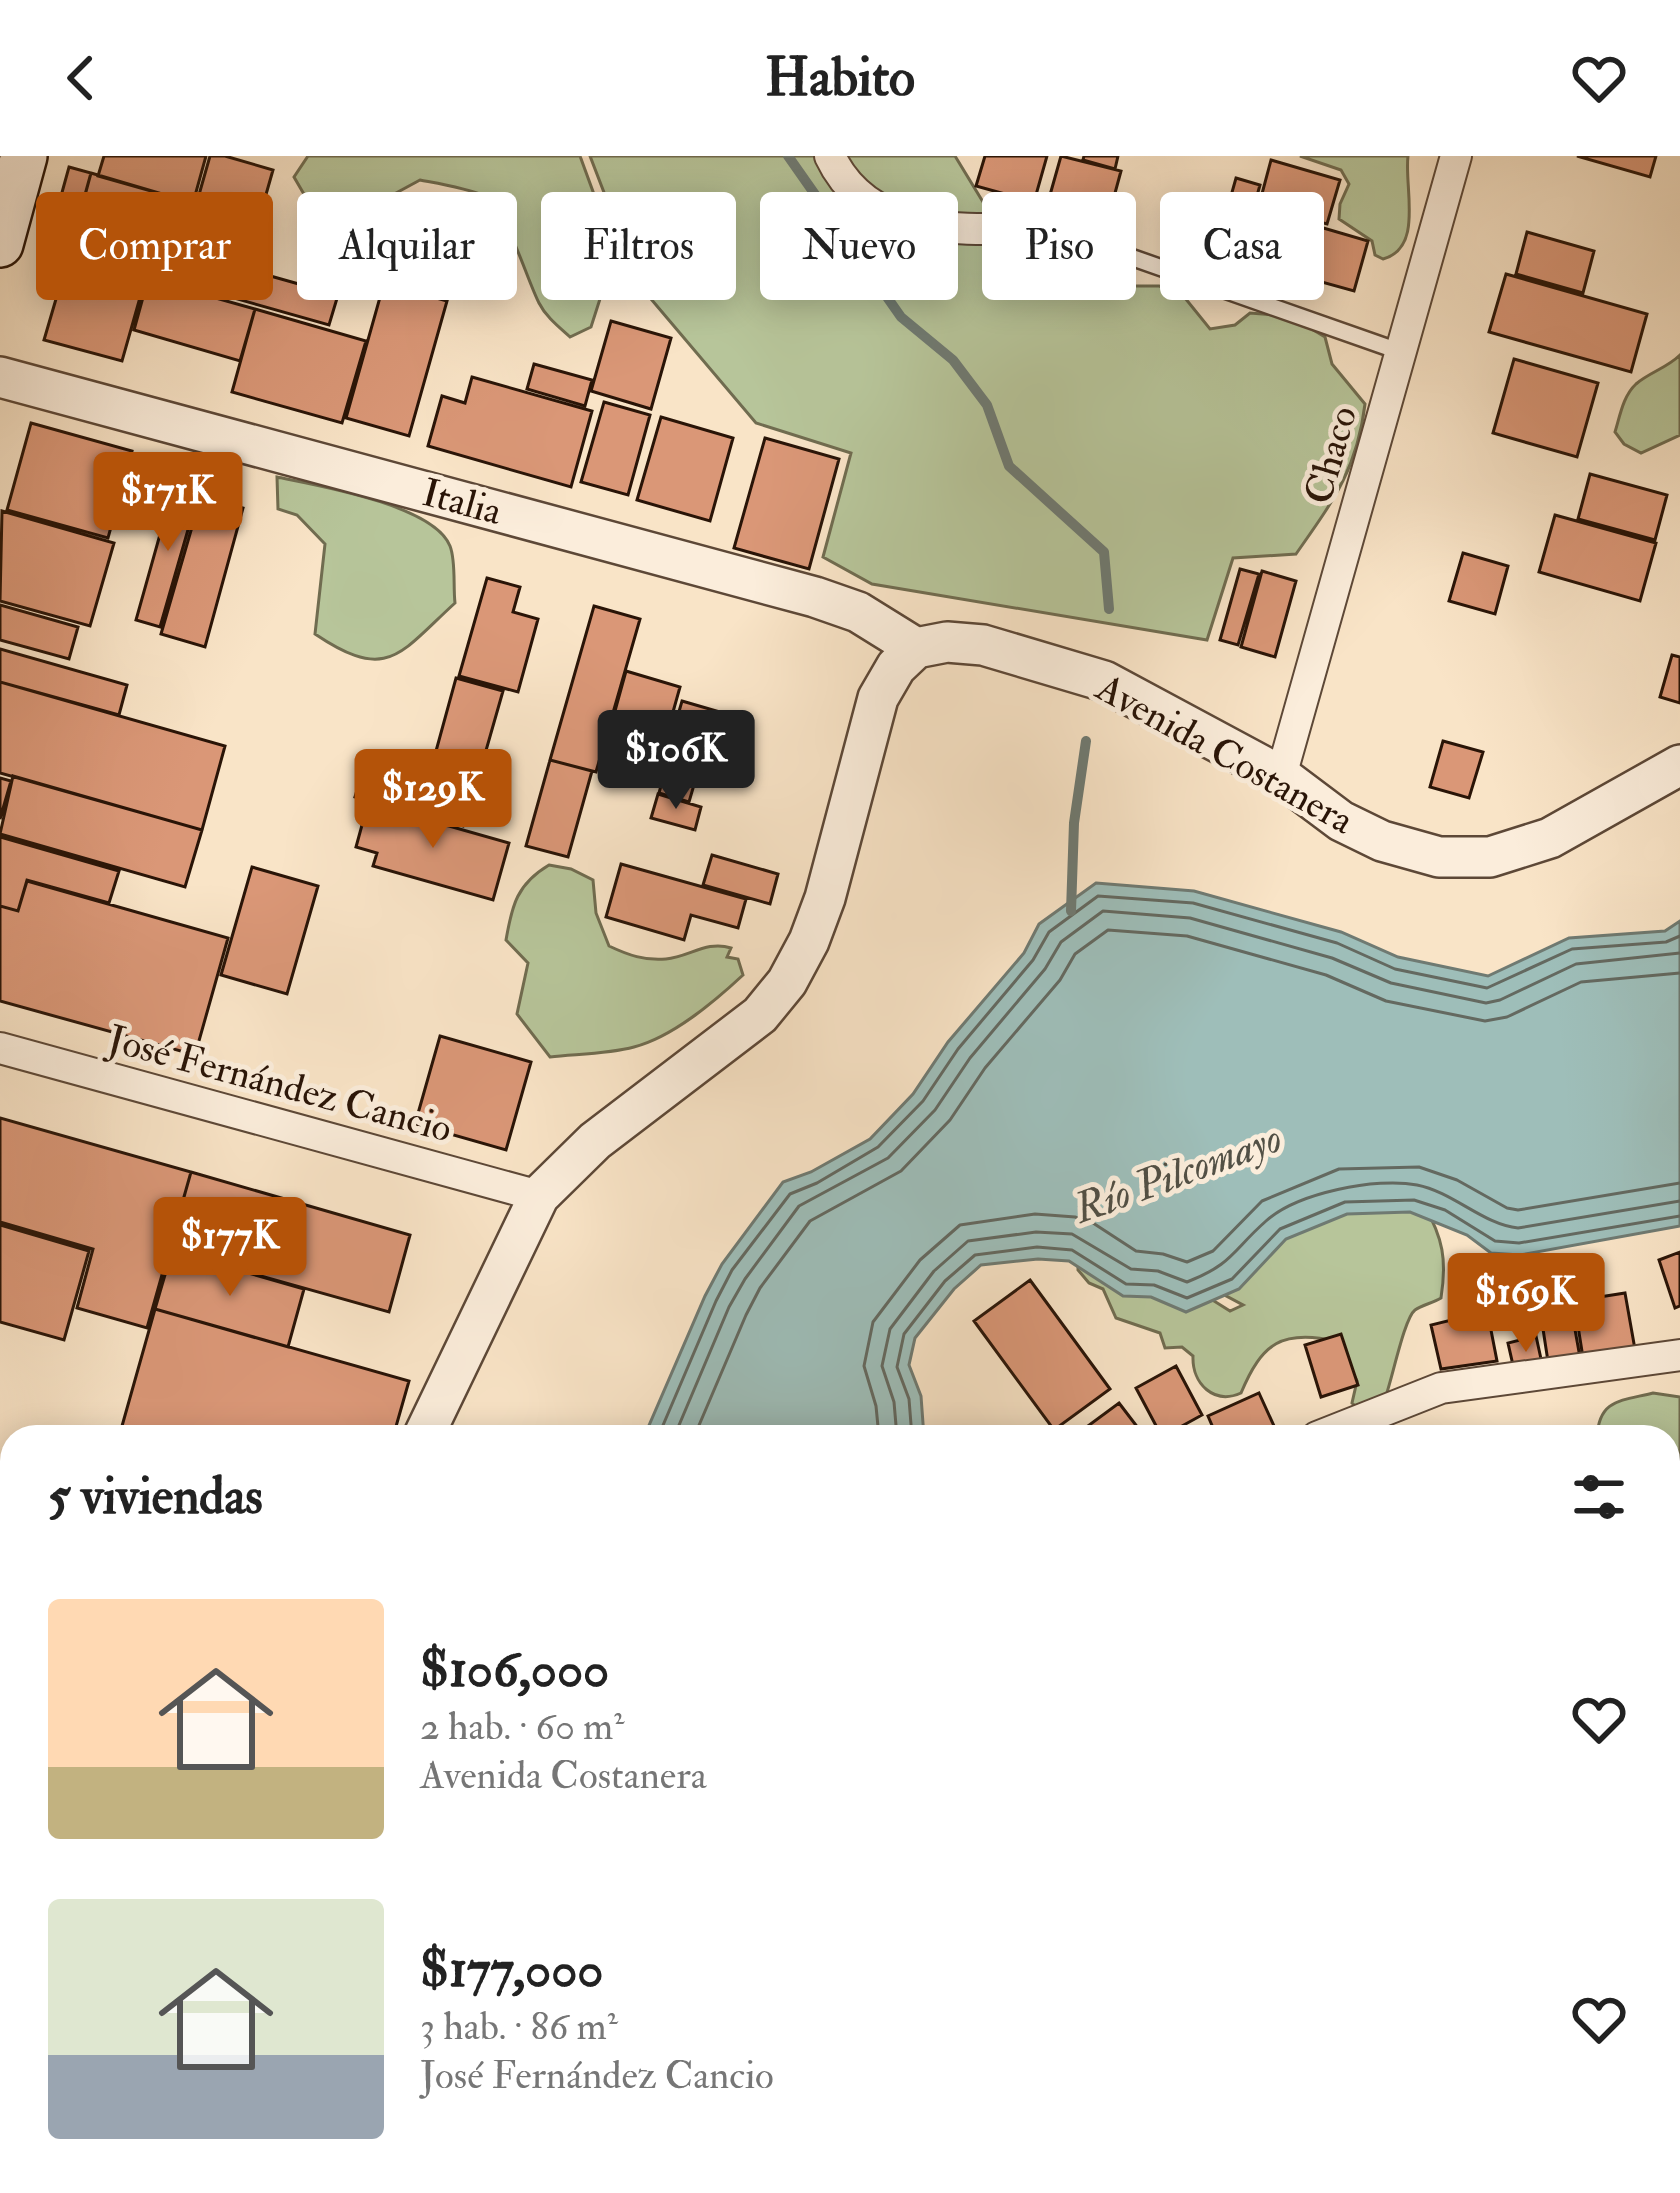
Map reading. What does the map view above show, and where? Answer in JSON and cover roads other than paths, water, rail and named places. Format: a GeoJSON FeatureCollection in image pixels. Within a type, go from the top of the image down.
{"type":"FeatureCollection","features":[{"type":"Feature","properties":{"kind":"main road"},"geometry":{"type":"LineString","coordinates":[[0,244],[24,156]]}},
{"type":"Feature","properties":{"kind":"street"},"geometry":{"type":"LineString","coordinates":[[830,156],[866,203],[928,227],[982,230]]}},
{"type":"Feature","properties":{"kind":"street","name":"Chaco"},"geometry":{"type":"LineString","coordinates":[[1281,776],[1456,156]]}},
{"type":"Feature","properties":{"kind":"street","name":"Italia"},"geometry":{"type":"LineString","coordinates":[[0,377],[815,597],[858,612],[916,648]]}},
{"type":"Feature","properties":{"kind":"street","name":"Avenida Costanera"},"geometry":{"type":"LineString","coordinates":[[916,648],[982,645],[1105,681],[1281,776],[1341,821],[1382,842],[1439,857],[1490,857],[1550,838],[1680,765]]}},
{"type":"Feature","properties":{"kind":"street"},"geometry":{"type":"LineString","coordinates":[[429,1425],[539,1196],[595,1141],[760,1015],[787,982],[825,898],[878,698],[896,667],[916,648]]}},
{"type":"Feature","properties":{"kind":"street","name":"José Fernández Cancio"},"geometry":{"type":"LineString","coordinates":[[0,1048],[539,1196]]}},
{"type":"Feature","properties":{"kind":"street"},"geometry":{"type":"LineString","coordinates":[[1348,1425],[1441,1388],[1680,1355]]}},
{"type":"Feature","properties":{"kind":"lane"},"geometry":{"type":"LineString","coordinates":[[1136,260],[1401,352]]}},
{"type":"Feature","properties":{"kind":"water","name":"Río Pilcomayo"},"geometry":{"type":"Polygon","coordinates":[[[1096,883],[1194,891],[1341,932],[1398,957],[1488,976],[1569,938],[1665,931],[1680,921],[1680,1226],[1520,1255],[1491,1253],[1467,1235],[1410,1212],[1347,1214],[1286,1239],[1239,1289],[1186,1312],[1151,1297],[1123,1296],[1069,1261],[981,1265],[954,1289],[915,1338],[909,1365],[921,1396],[923,1425],[649,1425],[722,1264],[783,1182],[870,1139],[913,1094],[948,1042],[1024,953],[1039,924],[1096,883]]]}},
{"type":"Feature","properties":{"kind":"waterway"},"geometry":{"type":"LineString","coordinates":[[788,156],[901,317],[953,360],[987,405],[1009,466],[1104,552],[1109,609]]}},
{"type":"Feature","properties":{"kind":"waterway"},"geometry":{"type":"LineString","coordinates":[[1071,911],[1074,823],[1086,741]]}}]}
